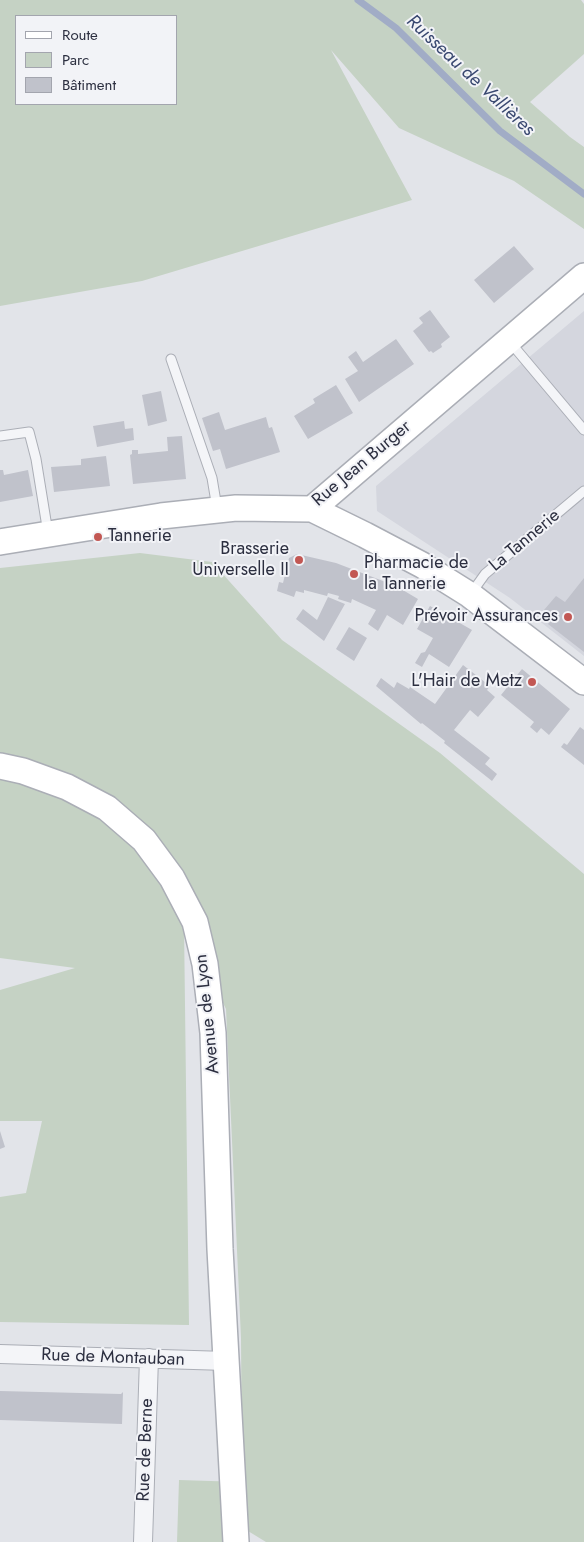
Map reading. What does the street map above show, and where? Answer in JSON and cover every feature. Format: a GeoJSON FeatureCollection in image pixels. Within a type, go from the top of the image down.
{"type":"FeatureCollection","features":[{"type":"Feature","properties":{"kind":"main road","name":"Rue Jean Burger"},"geometry":{"type":"LineString","coordinates":[[0,542],[161,516],[217,510],[236,508],[312,509],[584,276]]}},
{"type":"Feature","properties":{"kind":"main road"},"geometry":{"type":"LineString","coordinates":[[312,509],[422,565],[470,595],[584,682]]}},
{"type":"Feature","properties":{"kind":"main road","name":"Avenue de Lyon"},"geometry":{"type":"LineString","coordinates":[[0,766],[23,771],[67,787],[107,808],[144,840],[172,878],[195,922],[205,964],[213,1033],[220,1249],[236,1542]]}},
{"type":"Feature","properties":{"kind":"street","name":"Rue de Montauban"},"geometry":{"type":"LineString","coordinates":[[0,1354],[226,1361]]}},
{"type":"Feature","properties":{"kind":"street","name":"Rue de Berne"},"geometry":{"type":"LineString","coordinates":[[143,1542],[149,1358]]}},
{"type":"Feature","properties":{"kind":"lane"},"geometry":{"type":"LineString","coordinates":[[509,340],[584,430]]}},
{"type":"Feature","properties":{"kind":"lane"},"geometry":{"type":"LineString","coordinates":[[172,359],[212,478],[217,510]]}},
{"type":"Feature","properties":{"kind":"lane"},"geometry":{"type":"LineString","coordinates":[[0,436],[29,432],[36,459],[48,534]]}},
{"type":"Feature","properties":{"kind":"lane","name":"La Tannerie"},"geometry":{"type":"LineString","coordinates":[[470,595],[485,574],[584,491]]}},
{"type":"Feature","properties":{"kind":"shaded area"},"geometry":{"type":"Polygon","coordinates":[[[584,311],[584,656],[510,598],[377,511],[376,486],[584,311]]]}},
{"type":"Feature","properties":{"kind":"green space"},"geometry":{"type":"Polygon","coordinates":[[[0,0],[581,0],[584,4],[584,54],[530,102],[584,147],[584,229],[514,181],[399,128],[331,50],[412,200],[142,281],[0,306],[0,0]]]}},
{"type":"Feature","properties":{"kind":"green space"},"geometry":{"type":"Polygon","coordinates":[[[140,553],[212,562],[282,640],[440,753],[584,874],[584,1542],[266,1542],[230,1520],[228,1542],[177,1542],[179,1480],[242,1482],[241,1338],[226,1009],[184,925],[189,1325],[0,1322],[0,1197],[26,1193],[42,1121],[0,1121],[0,990],[75,968],[0,958],[0,568],[140,553]]]}},
{"type":"Feature","properties":{"kind":"building"},"geometry":{"type":"Polygon","coordinates":[[[514,246],[534,269],[494,303],[474,280],[514,246]]]}},
{"type":"Feature","properties":{"kind":"building"},"geometry":{"type":"Polygon","coordinates":[[[430,310],[450,337],[441,344],[442,347],[433,353],[429,352],[413,331],[423,323],[419,318],[430,310]]]}},
{"type":"Feature","properties":{"kind":"building"},"geometry":{"type":"Polygon","coordinates":[[[396,339],[414,364],[359,402],[345,379],[358,371],[348,357],[356,351],[363,362],[396,339]]]}},
{"type":"Feature","properties":{"kind":"building"},"geometry":{"type":"Polygon","coordinates":[[[336,385],[353,413],[308,439],[294,416],[315,403],[313,399],[336,385]]]}},
{"type":"Feature","properties":{"kind":"building"},"geometry":{"type":"Polygon","coordinates":[[[161,391],[167,421],[148,426],[142,395],[161,391]]]}},
{"type":"Feature","properties":{"kind":"building"},"geometry":{"type":"Polygon","coordinates":[[[219,412],[225,430],[266,417],[269,428],[272,427],[280,452],[226,469],[220,449],[213,451],[202,418],[219,412]]]}},
{"type":"Feature","properties":{"kind":"building"},"geometry":{"type":"Polygon","coordinates":[[[124,421],[125,429],[133,428],[134,440],[97,447],[93,426],[124,421]]]}},
{"type":"Feature","properties":{"kind":"building"},"geometry":{"type":"Polygon","coordinates":[[[182,436],[186,479],[133,484],[130,455],[132,450],[138,450],[138,454],[168,451],[167,437],[182,436]]]}},
{"type":"Feature","properties":{"kind":"building"},"geometry":{"type":"Polygon","coordinates":[[[106,456],[110,486],[54,492],[51,467],[81,465],[81,459],[106,456]]]}},
{"type":"Feature","properties":{"kind":"building"},"geometry":{"type":"Polygon","coordinates":[[[0,470],[3,470],[4,475],[28,470],[33,496],[0,502],[0,470]]]}},
{"type":"Feature","properties":{"kind":"building"},"geometry":{"type":"Polygon","coordinates":[[[297,554],[336,563],[396,586],[418,599],[403,625],[387,615],[378,631],[368,624],[376,610],[352,599],[351,603],[338,599],[339,596],[328,593],[327,596],[304,590],[304,593],[296,591],[294,597],[277,591],[279,582],[283,583],[289,558],[297,554]]]}},
{"type":"Feature","properties":{"kind":"building"},"geometry":{"type":"Polygon","coordinates":[[[584,578],[584,652],[548,624],[553,617],[544,610],[556,596],[565,602],[584,578]]]}},
{"type":"Feature","properties":{"kind":"building"},"geometry":{"type":"Polygon","coordinates":[[[328,597],[345,604],[324,641],[296,619],[303,609],[317,620],[328,597]]]}},
{"type":"Feature","properties":{"kind":"building"},"geometry":{"type":"Polygon","coordinates":[[[430,606],[472,630],[449,667],[429,654],[422,667],[415,663],[421,653],[425,652],[433,638],[417,629],[430,606]]]}},
{"type":"Feature","properties":{"kind":"building"},"geometry":{"type":"Polygon","coordinates":[[[349,627],[367,638],[354,661],[336,649],[349,627]]]}},
{"type":"Feature","properties":{"kind":"building"},"geometry":{"type":"Polygon","coordinates":[[[463,665],[490,686],[487,690],[495,697],[478,717],[470,710],[454,730],[490,758],[485,764],[497,774],[492,781],[376,686],[381,678],[394,688],[397,682],[409,689],[410,687],[435,704],[463,665]]]}},
{"type":"Feature","properties":{"kind":"building"},"geometry":{"type":"Polygon","coordinates":[[[522,669],[570,709],[549,735],[541,728],[537,733],[530,727],[534,722],[501,695],[522,669]]]}},
{"type":"Feature","properties":{"kind":"building"},"geometry":{"type":"Polygon","coordinates":[[[580,727],[584,730],[584,765],[561,747],[564,743],[567,745],[580,727]]]}},
{"type":"Feature","properties":{"kind":"building"},"geometry":{"type":"Polygon","coordinates":[[[0,1131],[5,1147],[0,1149],[0,1131]]]}},
{"type":"Feature","properties":{"kind":"building"},"geometry":{"type":"Polygon","coordinates":[[[0,1391],[121,1394],[123,1392],[122,1424],[0,1420],[0,1391]]]}},
{"type":"Feature","properties":{"kind":"waterway","name":"Ruisseau de Vallières"},"geometry":{"type":"LineString","coordinates":[[358,0],[396,28],[500,131],[584,194]]}},
{"type":"Feature","properties":{"kind":"place","name":"Tannerie"},"geometry":{"type":"Point","coordinates":[98,537]}},
{"type":"Feature","properties":{"kind":"place","name":"Brasserie Universelle II"},"geometry":{"type":"Point","coordinates":[299,560]}},
{"type":"Feature","properties":{"kind":"place","name":"Pharmacie de la Tannerie"},"geometry":{"type":"Point","coordinates":[354,574]}},
{"type":"Feature","properties":{"kind":"place","name":"Prévoir Assurances"},"geometry":{"type":"Point","coordinates":[568,617]}},
{"type":"Feature","properties":{"kind":"place","name":"L'Hair de Metz"},"geometry":{"type":"Point","coordinates":[532,682]}}]}
